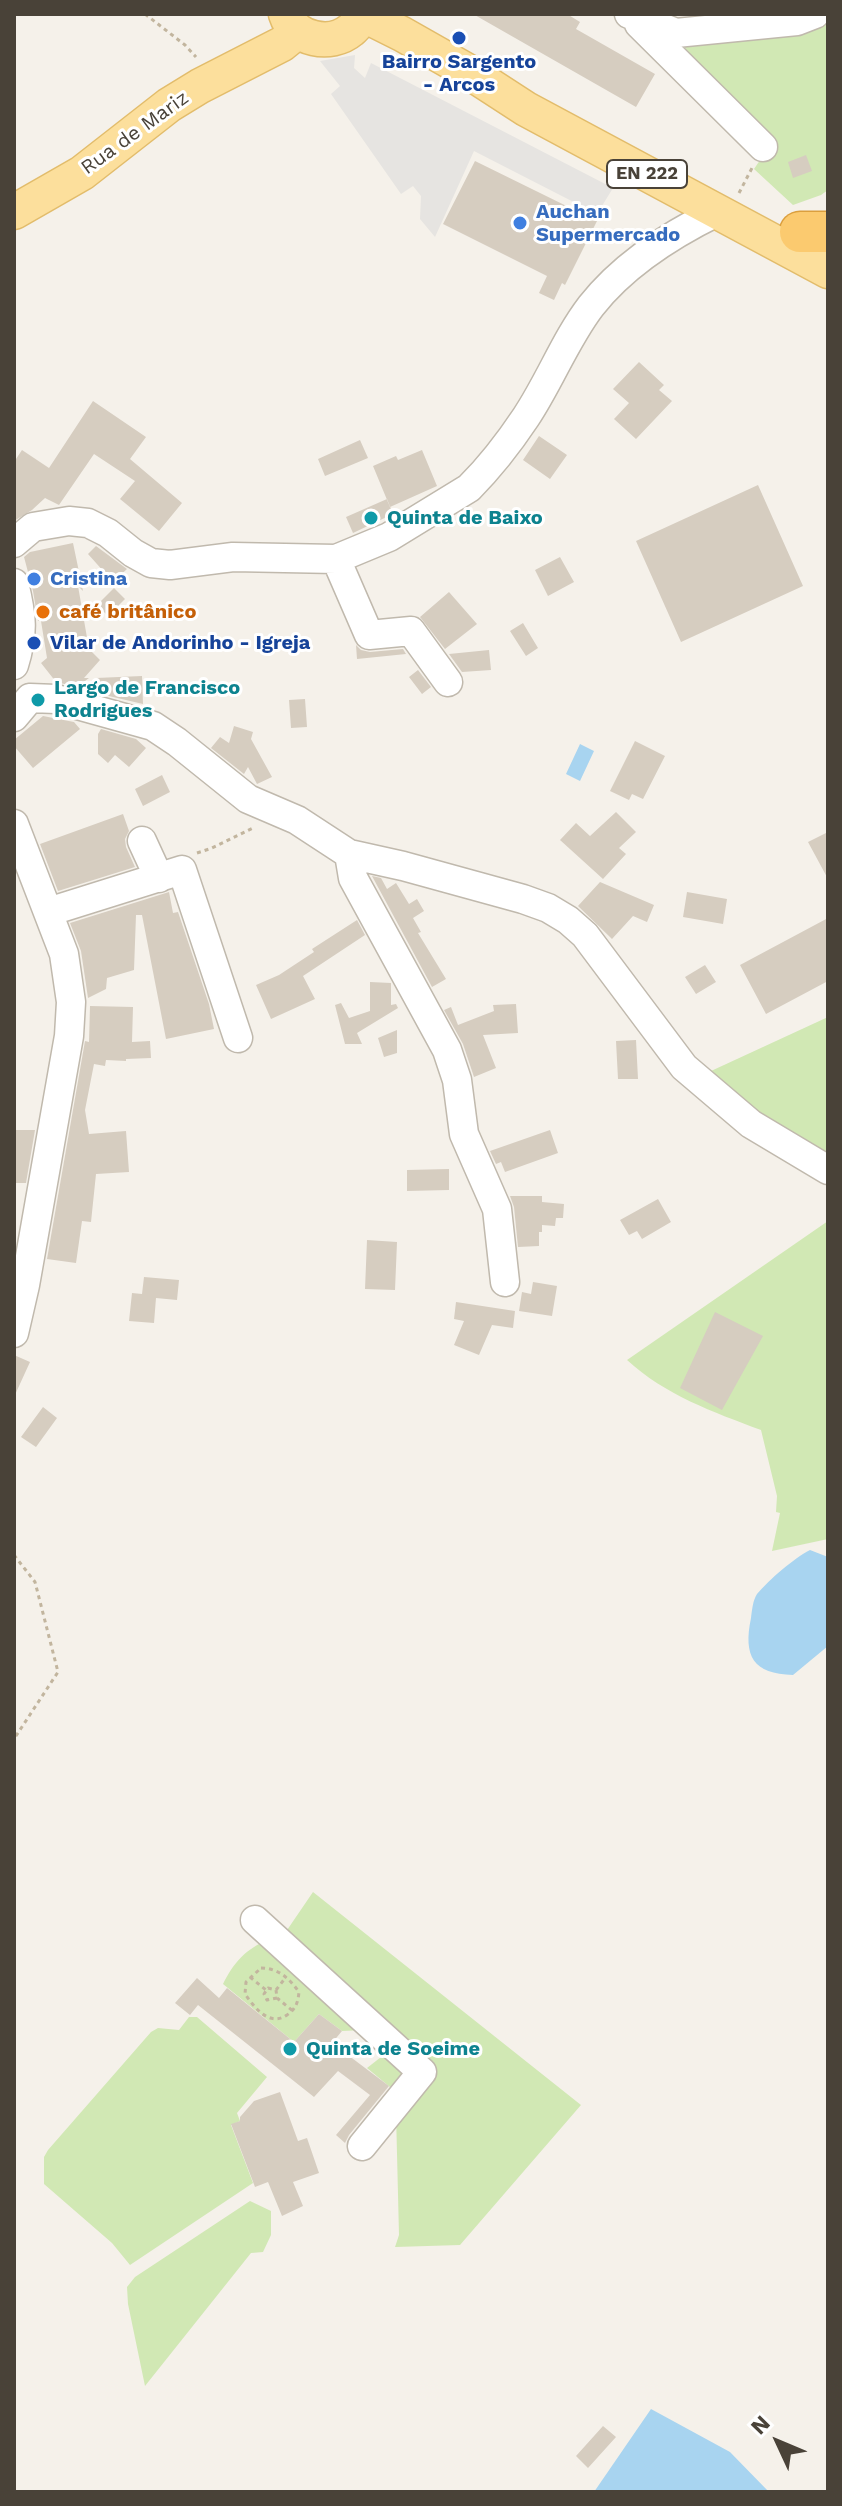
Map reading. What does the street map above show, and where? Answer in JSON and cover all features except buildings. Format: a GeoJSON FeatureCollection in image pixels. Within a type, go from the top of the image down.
{"type":"FeatureCollection","features":[{"type":"Feature","properties":{"kind":"main road","name":"Rua de Mariz"},"geometry":{"type":"LineString","coordinates":[[14,212],[82,173],[169,105],[282,44],[292,22],[315,39],[328,39],[350,31],[363,14]]}},
{"type":"Feature","properties":{"kind":"main road","name":"EN 222"},"geometry":{"type":"LineString","coordinates":[[363,14],[469,72],[534,93],[726,206],[828,271]]}},
{"type":"Feature","properties":{"kind":"main road","name":"EN 222"},"geometry":{"type":"LineString","coordinates":[[726,206],[819,237]]}},
{"type":"Feature","properties":{"kind":"street"},"geometry":{"type":"LineString","coordinates":[[630,15],[676,33],[797,21],[815,14]]}},
{"type":"Feature","properties":{"kind":"street"},"geometry":{"type":"LineString","coordinates":[[630,15],[763,147]]}},
{"type":"Feature","properties":{"kind":"street"},"geometry":{"type":"LineString","coordinates":[[14,543],[33,527],[69,521],[88,523],[151,563],[170,565],[233,557],[336,559],[389,537],[469,488],[526,417],[592,305],[638,259],[688,226],[726,206]]}},
{"type":"Feature","properties":{"kind":"street"},"geometry":{"type":"LineString","coordinates":[[336,559],[369,635],[411,631],[448,682]]}},
{"type":"Feature","properties":{"kind":"street"},"geometry":{"type":"LineString","coordinates":[[14,583],[22,614],[21,642],[14,665]]}},
{"type":"Feature","properties":{"kind":"street"},"geometry":{"type":"LineString","coordinates":[[19,699],[56,699],[153,726],[248,799],[297,820],[349,854],[403,866],[548,908],[568,920],[600,953],[684,1067],[751,1124],[828,1170]]}},
{"type":"Feature","properties":{"kind":"street"},"geometry":{"type":"LineString","coordinates":[[14,824],[64,954],[71,1002],[71,1018],[14,1333]]}},
{"type":"Feature","properties":{"kind":"street"},"geometry":{"type":"LineString","coordinates":[[349,854],[353,878],[447,1050],[457,1080],[464,1134],[497,1209],[505,1282]]}},
{"type":"Feature","properties":{"kind":"street"},"geometry":{"type":"LineString","coordinates":[[48,912],[158,860],[182,870],[238,1038]]}},
{"type":"Feature","properties":{"kind":"street"},"geometry":{"type":"LineString","coordinates":[[14,1204],[40,1188]]}},
{"type":"Feature","properties":{"kind":"street"},"geometry":{"type":"LineString","coordinates":[[255,1920],[422,2072],[362,2146]]}},
{"type":"Feature","properties":{"kind":"path"},"geometry":{"type":"LineString","coordinates":[[145,14],[185,45],[211,80]]}},
{"type":"Feature","properties":{"kind":"path"},"geometry":{"type":"LineString","coordinates":[[726,206],[763,147]]}},
{"type":"Feature","properties":{"kind":"path"},"geometry":{"type":"LineString","coordinates":[[212,848],[255,827]]}},
{"type":"Feature","properties":{"kind":"path"},"geometry":{"type":"LineString","coordinates":[[14,1555],[35,1582],[58,1672],[14,1739]]}},
{"type":"Feature","properties":{"kind":"path"},"geometry":{"type":"LineString","coordinates":[[261,1968],[270,1968],[286,1977],[299,1992],[298,2001],[293,2011],[284,2018],[273,2020],[262,2014],[245,1994],[246,1982],[261,1968]]}},
{"type":"Feature","properties":{"kind":"path"},"geometry":{"type":"LineString","coordinates":[[250,1977],[266,1990]]}},
{"type":"Feature","properties":{"kind":"path"},"geometry":{"type":"LineString","coordinates":[[286,1977],[276,1990],[277,1998],[293,2011]]}},
{"type":"Feature","properties":{"kind":"path"},"geometry":{"type":"LineString","coordinates":[[266,1990],[276,1990]]}},
{"type":"Feature","properties":{"kind":"path"},"geometry":{"type":"LineString","coordinates":[[266,1990],[267,2000],[277,1998]]}},
{"type":"Feature","properties":{"kind":"green space"},"geometry":{"type":"Polygon","coordinates":[[[828,14],[828,190],[793,205],[754,169],[771,144],[676,38],[828,14]]]}},
{"type":"Feature","properties":{"kind":"green space"},"geometry":{"type":"Polygon","coordinates":[[[828,1017],[828,1173],[685,1083],[828,1017]]]}},
{"type":"Feature","properties":{"kind":"green space"},"geometry":{"type":"Polygon","coordinates":[[[828,1221],[828,1539],[772,1551],[780,1513],[776,1512],[777,1496],[761,1430],[673,1393],[627,1360],[828,1221]]]}},
{"type":"Feature","properties":{"kind":"green space"},"geometry":{"type":"Polygon","coordinates":[[[313,1892],[581,2105],[460,2245],[395,2247],[399,2235],[396,2113],[431,2070],[283,1936],[313,1892]]]}},
{"type":"Feature","properties":{"kind":"green space"},"geometry":{"type":"Polygon","coordinates":[[[269,1939],[365,2030],[342,2031],[319,2014],[294,2042],[223,1984],[242,1957],[269,1939]]]}},
{"type":"Feature","properties":{"kind":"green space"},"geometry":{"type":"Polygon","coordinates":[[[189,2017],[197,2017],[267,2077],[237,2113],[240,2121],[231,2125],[253,2183],[130,2265],[112,2243],[44,2184],[44,2157],[151,2032],[158,2028],[179,2030],[189,2017]]]}},
{"type":"Feature","properties":{"kind":"green space"},"geometry":{"type":"Polygon","coordinates":[[[390,2050],[413,2071],[390,2087],[367,2068],[390,2050]]]}},
{"type":"Feature","properties":{"kind":"green space"},"geometry":{"type":"Polygon","coordinates":[[[250,2201],[271,2211],[271,2235],[263,2252],[251,2253],[145,2386],[127,2287],[135,2277],[250,2201]]]}},
{"type":"Feature","properties":{"kind":"shaded area"},"geometry":{"type":"Polygon","coordinates":[[[355,55],[354,68],[365,78],[371,63],[613,188],[597,214],[474,151],[435,237],[420,219],[421,196],[413,186],[401,194],[331,94],[340,86],[320,61],[355,55]]]}},
{"type":"Feature","properties":{"kind":"water"},"geometry":{"type":"Polygon","coordinates":[[[580,744],[594,751],[580,781],[566,774],[580,744]]]}},
{"type":"Feature","properties":{"kind":"water"},"geometry":{"type":"Polygon","coordinates":[[[810,1550],[828,1557],[828,1646],[793,1675],[768,1671],[760,1667],[750,1652],[749,1631],[755,1599],[775,1576],[810,1550]]]}},
{"type":"Feature","properties":{"kind":"water"},"geometry":{"type":"Polygon","coordinates":[[[651,2409],[730,2452],[769,2492],[594,2492],[651,2409]]]}},
{"type":"Feature","properties":{"kind":"place","name":"Bairro Sargento - Arcos"},"geometry":{"type":"Point","coordinates":[459,38]}},
{"type":"Feature","properties":{"kind":"place","name":"Auchan Supermercado"},"geometry":{"type":"Point","coordinates":[520,223]}},
{"type":"Feature","properties":{"kind":"place","name":"Quinta de Baixo"},"geometry":{"type":"Point","coordinates":[371,518]}},
{"type":"Feature","properties":{"kind":"place","name":"Cristina"},"geometry":{"type":"Point","coordinates":[34,579]}},
{"type":"Feature","properties":{"kind":"place","name":"café britânico"},"geometry":{"type":"Point","coordinates":[43,612]}},
{"type":"Feature","properties":{"kind":"place","name":"Vilar de Andorinho - Igreja"},"geometry":{"type":"Point","coordinates":[34,643]}},
{"type":"Feature","properties":{"kind":"place","name":"Largo de Francisco Rodrigues"},"geometry":{"type":"Point","coordinates":[38,700]}},
{"type":"Feature","properties":{"kind":"place","name":"Quinta de Soeime"},"geometry":{"type":"Point","coordinates":[290,2049]}}]}
